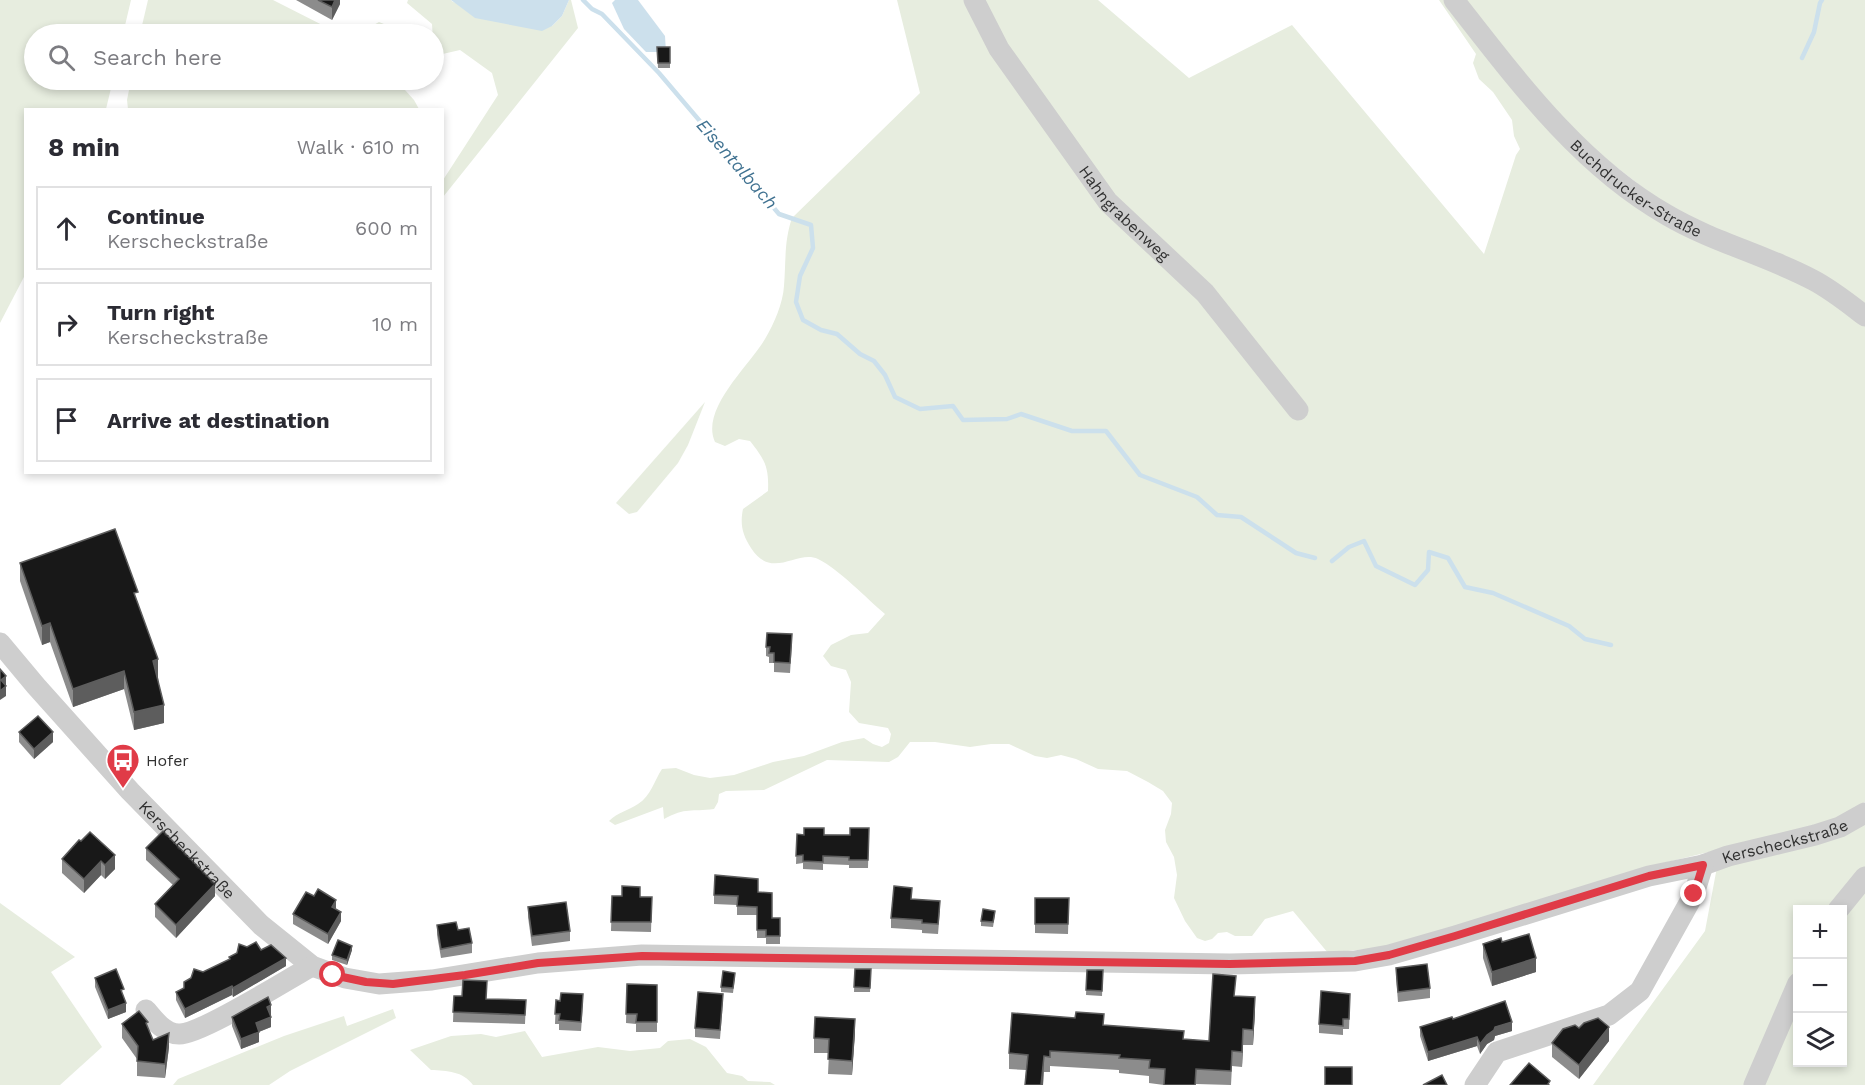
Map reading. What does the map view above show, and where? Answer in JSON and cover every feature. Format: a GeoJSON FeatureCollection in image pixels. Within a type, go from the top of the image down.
{"type":"FeatureCollection","features":[{"type":"Feature","properties":{"kind":"street","name":"Hahngrabenweg"},"geometry":{"type":"LineString","coordinates":[[974,0],[999,49],[1108,202],[1205,293],[1298,410]]}},
{"type":"Feature","properties":{"kind":"street","name":"Buchdrucker-Straße"},"geometry":{"type":"LineString","coordinates":[[1454,0],[1538,104],[1593,160],[1628,190],[1671,217],[1812,280],[1841,297],[1865,316]]}},
{"type":"Feature","properties":{"kind":"street","name":"Kerscheckstraße"},"geometry":{"type":"LineString","coordinates":[[0,644],[139,800],[247,911],[293,952],[312,966],[345,978],[386,984],[443,978],[538,963],[642,956],[1230,964],[1355,961],[1389,955],[1455,936],[1649,876],[1703,865],[1728,856],[1840,827],[1865,813]]}},
{"type":"Feature","properties":{"kind":"street","name":"Kerscheckstraße"},"geometry":{"type":"LineString","coordinates":[[1475,1085],[1497,1052],[1609,1015],[1641,991],[1694,894],[1703,865]]}},
{"type":"Feature","properties":{"kind":"street"},"geometry":{"type":"LineString","coordinates":[[1841,905],[1865,878]]}},
{"type":"Feature","properties":{"kind":"street"},"geometry":{"type":"LineString","coordinates":[[146,1010],[156,1023],[181,1035],[202,1028],[312,966]]}},
{"type":"Feature","properties":{"kind":"street"},"geometry":{"type":"LineString","coordinates":[[1754,1085],[1793,992]]}},
{"type":"Feature","properties":{"kind":"shaded area"},"geometry":{"type":"Polygon","coordinates":[[[0,0],[131,0],[125,24],[24,24],[24,90],[111,90],[106,108],[24,108],[24,277],[0,323],[0,0]]]}},
{"type":"Feature","properties":{"kind":"shaded area"},"geometry":{"type":"Polygon","coordinates":[[[148,0],[273,0],[320,24],[142,24],[148,0]]]}},
{"type":"Feature","properties":{"kind":"shaded area"},"geometry":{"type":"Polygon","coordinates":[[[408,0],[451,0],[552,26],[562,16],[571,0],[578,28],[444,196],[444,178],[498,95],[492,73],[460,50],[444,54],[444,24],[432,24],[407,3],[408,0]]]}},
{"type":"Feature","properties":{"kind":"shaded area"},"geometry":{"type":"Polygon","coordinates":[[[897,0],[1098,0],[1189,78],[1292,25],[1484,254],[1516,155],[1520,149],[1514,136],[1512,120],[1493,92],[1479,79],[1473,63],[1476,54],[1439,0],[1445,0],[1569,146],[1809,286],[1865,325],[1865,802],[1836,819],[1812,827],[1647,867],[1387,947],[1328,953],[1293,911],[1265,919],[1252,936],[1235,936],[1227,932],[1218,933],[1212,939],[1205,941],[1197,938],[1185,921],[1174,898],[1177,875],[1174,857],[1166,842],[1165,830],[1172,803],[1163,791],[1127,771],[1098,769],[1061,755],[1047,758],[1035,756],[1009,744],[970,747],[935,742],[910,742],[898,757],[889,762],[827,760],[764,790],[726,791],[719,794],[714,809],[683,811],[664,819],[663,807],[615,825],[609,821],[642,801],[662,769],[676,768],[710,778],[734,775],[773,762],[804,756],[842,742],[864,738],[882,747],[889,743],[891,734],[888,728],[859,723],[849,712],[851,682],[846,670],[831,666],[823,656],[831,645],[851,635],[868,633],[885,614],[844,577],[818,559],[810,557],[776,563],[759,558],[746,538],[742,519],[743,509],[768,491],[765,464],[750,441],[739,439],[725,446],[715,442],[712,429],[720,402],[728,388],[758,350],[778,313],[783,293],[786,243],[792,218],[920,93],[897,0]]]}},
{"type":"Feature","properties":{"kind":"shaded area"},"geometry":{"type":"Polygon","coordinates":[[[1461,0],[1865,0],[1865,308],[1674,212],[1578,137],[1461,0]]]}},
{"type":"Feature","properties":{"kind":"shaded area"},"geometry":{"type":"Polygon","coordinates":[[[129,90],[405,90],[418,108],[128,108],[129,90]]]}},
{"type":"Feature","properties":{"kind":"shaded area"},"geometry":{"type":"Polygon","coordinates":[[[705,402],[688,445],[678,463],[637,512],[629,514],[616,503],[705,402]]]}},
{"type":"Feature","properties":{"kind":"shaded area"},"geometry":{"type":"Polygon","coordinates":[[[1865,822],[1865,1085],[1593,1085],[1705,931],[1717,867],[1865,822]]]}},
{"type":"Feature","properties":{"kind":"shaded area"},"geometry":{"type":"Polygon","coordinates":[[[0,903],[75,957],[51,972],[102,1047],[60,1085],[0,1085],[0,903]]]}},
{"type":"Feature","properties":{"kind":"shaded area"},"geometry":{"type":"Polygon","coordinates":[[[393,1009],[396,1018],[290,1071],[269,1085],[173,1085],[178,1079],[284,1036],[344,1016],[347,1026],[393,1009]]]}},
{"type":"Feature","properties":{"kind":"shaded area"},"geometry":{"type":"Polygon","coordinates":[[[525,1031],[542,1057],[598,1047],[630,1051],[660,1048],[668,1041],[690,1039],[706,1047],[727,1073],[742,1076],[748,1081],[770,1082],[775,1085],[473,1085],[460,1074],[431,1070],[410,1050],[451,1036],[481,1034],[496,1037],[525,1031]]]}},
{"type":"Feature","properties":{"kind":"water"},"geometry":{"type":"Polygon","coordinates":[[[451,0],[569,0],[562,16],[552,26],[542,31],[475,18],[451,0]]]}},
{"type":"Feature","properties":{"kind":"water"},"geometry":{"type":"Polygon","coordinates":[[[615,0],[638,0],[665,36],[666,52],[646,52],[624,29],[612,3],[615,0]]]}},
{"type":"Feature","properties":{"kind":"building"},"geometry":{"type":"Polygon","coordinates":[[[318,0],[335,0],[332,7],[318,0]]]}},
{"type":"Feature","properties":{"kind":"building"},"geometry":{"type":"Polygon","coordinates":[[[657,47],[670,47],[670,63],[658,63],[657,47]]]}},
{"type":"Feature","properties":{"kind":"building"},"geometry":{"type":"Polygon","coordinates":[[[115,529],[138,592],[134,593],[158,659],[153,661],[164,705],[134,712],[124,671],[73,689],[50,623],[42,626],[20,563],[115,529]]]}},
{"type":"Feature","properties":{"kind":"building"},"geometry":{"type":"Polygon","coordinates":[[[767,633],[792,634],[790,663],[774,662],[774,653],[769,653],[770,647],[766,647],[767,633]]]}},
{"type":"Feature","properties":{"kind":"building"},"geometry":{"type":"Polygon","coordinates":[[[0,669],[6,676],[1,680],[6,686],[0,691],[0,669]]]}},
{"type":"Feature","properties":{"kind":"building"},"geometry":{"type":"Polygon","coordinates":[[[38,716],[53,732],[34,749],[19,732],[38,716]]]}},
{"type":"Feature","properties":{"kind":"building"},"geometry":{"type":"Polygon","coordinates":[[[804,828],[824,828],[824,835],[850,835],[850,828],[869,828],[868,860],[823,856],[823,862],[803,861],[803,855],[796,856],[797,834],[804,835],[804,828]]]}},
{"type":"Feature","properties":{"kind":"building"},"geometry":{"type":"Polygon","coordinates":[[[163,831],[215,884],[176,925],[155,904],[179,879],[146,848],[163,831]]]}},
{"type":"Feature","properties":{"kind":"building"},"geometry":{"type":"Polygon","coordinates":[[[90,832],[115,855],[105,865],[101,861],[84,879],[62,859],[79,840],[81,841],[90,832]]]}},
{"type":"Feature","properties":{"kind":"building"},"geometry":{"type":"Polygon","coordinates":[[[715,875],[758,879],[758,892],[772,893],[772,918],[780,918],[780,936],[766,936],[766,930],[757,930],[757,907],[737,906],[738,896],[714,895],[715,875]]]}},
{"type":"Feature","properties":{"kind":"building"},"geometry":{"type":"Polygon","coordinates":[[[622,886],[640,887],[640,897],[652,897],[651,922],[611,922],[612,896],[622,896],[622,886]]]}},
{"type":"Feature","properties":{"kind":"building"},"geometry":{"type":"Polygon","coordinates":[[[894,886],[912,888],[911,899],[940,901],[938,924],[922,923],[922,920],[891,918],[894,886]]]}},
{"type":"Feature","properties":{"kind":"building"},"geometry":{"type":"Polygon","coordinates":[[[318,889],[336,900],[332,907],[341,912],[328,934],[293,914],[306,892],[314,896],[318,889]]]}},
{"type":"Feature","properties":{"kind":"building"},"geometry":{"type":"Polygon","coordinates":[[[1035,898],[1069,898],[1068,924],[1035,924],[1035,898]]]}},
{"type":"Feature","properties":{"kind":"building"},"geometry":{"type":"Polygon","coordinates":[[[566,902],[570,931],[532,936],[528,907],[566,902]]]}},
{"type":"Feature","properties":{"kind":"building"},"geometry":{"type":"Polygon","coordinates":[[[983,909],[995,911],[993,922],[981,921],[983,909]]]}},
{"type":"Feature","properties":{"kind":"building"},"geometry":{"type":"Polygon","coordinates":[[[456,922],[458,930],[469,928],[472,943],[441,949],[437,925],[456,922]]]}},
{"type":"Feature","properties":{"kind":"building"},"geometry":{"type":"Polygon","coordinates":[[[1529,934],[1536,958],[1492,972],[1483,944],[1501,938],[1502,942],[1529,934]]]}},
{"type":"Feature","properties":{"kind":"building"},"geometry":{"type":"Polygon","coordinates":[[[338,940],[352,946],[347,960],[332,955],[338,940]]]}},
{"type":"Feature","properties":{"kind":"building"},"geometry":{"type":"Polygon","coordinates":[[[256,942],[261,950],[271,945],[286,958],[233,988],[232,986],[185,1009],[176,992],[184,988],[184,982],[191,978],[194,969],[203,972],[230,959],[229,957],[237,953],[239,944],[247,947],[256,942]]]}},
{"type":"Feature","properties":{"kind":"building"},"geometry":{"type":"Polygon","coordinates":[[[1427,964],[1430,988],[1398,992],[1396,968],[1427,964]]]}},
{"type":"Feature","properties":{"kind":"building"},"geometry":{"type":"Polygon","coordinates":[[[116,969],[124,989],[121,990],[126,1003],[108,1010],[95,978],[116,969]]]}},
{"type":"Feature","properties":{"kind":"building"},"geometry":{"type":"Polygon","coordinates":[[[855,969],[871,969],[870,988],[854,987],[855,969]]]}},
{"type":"Feature","properties":{"kind":"building"},"geometry":{"type":"Polygon","coordinates":[[[1087,970],[1103,970],[1102,991],[1086,990],[1087,970]]]}},
{"type":"Feature","properties":{"kind":"building"},"geometry":{"type":"Polygon","coordinates":[[[723,971],[735,973],[733,988],[721,987],[723,971]]]}},
{"type":"Feature","properties":{"kind":"building"},"geometry":{"type":"Polygon","coordinates":[[[1213,974],[1236,976],[1234,996],[1255,997],[1253,1030],[1243,1029],[1242,1052],[1232,1051],[1231,1071],[1196,1069],[1195,1085],[1164,1085],[1165,1069],[1149,1068],[1150,1060],[1119,1058],[1120,1055],[1050,1051],[1050,1057],[1044,1056],[1041,1085],[1025,1085],[1028,1055],[1009,1053],[1012,1013],[1075,1018],[1076,1012],[1104,1014],[1103,1025],[1184,1031],[1183,1039],[1209,1041],[1213,974]]]}},
{"type":"Feature","properties":{"kind":"building"},"geometry":{"type":"Polygon","coordinates":[[[463,980],[487,981],[486,999],[526,1000],[525,1015],[453,1012],[454,996],[462,996],[463,980]]]}},
{"type":"Feature","properties":{"kind":"building"},"geometry":{"type":"Polygon","coordinates":[[[627,984],[657,985],[657,1022],[636,1022],[637,1014],[626,1014],[627,984]]]}},
{"type":"Feature","properties":{"kind":"building"},"geometry":{"type":"Polygon","coordinates":[[[1321,991],[1350,994],[1349,1019],[1343,1019],[1343,1026],[1319,1024],[1321,991]]]}},
{"type":"Feature","properties":{"kind":"building"},"geometry":{"type":"Polygon","coordinates":[[[698,992],[723,994],[720,1030],[695,1028],[698,992]]]}},
{"type":"Feature","properties":{"kind":"building"},"geometry":{"type":"Polygon","coordinates":[[[561,993],[583,994],[581,1022],[559,1020],[560,1014],[555,1014],[556,1000],[560,1001],[561,993]]]}},
{"type":"Feature","properties":{"kind":"building"},"geometry":{"type":"Polygon","coordinates":[[[268,997],[271,1005],[267,1007],[271,1017],[256,1023],[259,1032],[241,1039],[232,1017],[268,997]]]}},
{"type":"Feature","properties":{"kind":"building"},"geometry":{"type":"Polygon","coordinates":[[[1505,1001],[1512,1022],[1495,1027],[1480,1044],[1477,1037],[1428,1052],[1420,1027],[1452,1017],[1453,1019],[1505,1001]]]}},
{"type":"Feature","properties":{"kind":"building"},"geometry":{"type":"Polygon","coordinates":[[[139,1011],[148,1022],[146,1023],[153,1040],[169,1033],[165,1064],[137,1061],[138,1046],[122,1024],[139,1011]]]}},
{"type":"Feature","properties":{"kind":"building"},"geometry":{"type":"Polygon","coordinates":[[[815,1017],[855,1019],[852,1061],[828,1059],[829,1039],[814,1038],[815,1017]]]}},
{"type":"Feature","properties":{"kind":"building"},"geometry":{"type":"Polygon","coordinates":[[[1598,1018],[1609,1027],[1579,1065],[1552,1043],[1563,1029],[1575,1025],[1579,1028],[1584,1023],[1598,1018]]]}},
{"type":"Feature","properties":{"kind":"building"},"geometry":{"type":"Polygon","coordinates":[[[1529,1063],[1550,1081],[1549,1085],[1510,1085],[1529,1063]]]}},
{"type":"Feature","properties":{"kind":"building"},"geometry":{"type":"Polygon","coordinates":[[[1325,1067],[1352,1067],[1352,1085],[1325,1085],[1325,1067]]]}},
{"type":"Feature","properties":{"kind":"building"},"geometry":{"type":"Polygon","coordinates":[[[1442,1075],[1447,1085],[1423,1085],[1442,1075]]]}},
{"type":"Feature","properties":{"kind":"waterway","name":"Eisentalbach"},"geometry":{"type":"LineString","coordinates":[[583,0],[592,9],[602,14],[659,73],[779,214],[811,225],[813,248],[800,276],[796,302],[803,320],[821,330],[837,334],[860,354],[874,361],[885,375],[895,397],[920,409],[953,406],[963,420],[1007,419],[1021,414],[1072,431],[1106,431],[1140,475],[1197,497],[1217,515],[1241,517],[1296,553],[1315,558]]}},
{"type":"Feature","properties":{"kind":"waterway"},"geometry":{"type":"LineString","coordinates":[[1802,58],[1814,32],[1822,0]]}},
{"type":"Feature","properties":{"kind":"waterway","name":"Eisentalbach"},"geometry":{"type":"LineString","coordinates":[[1332,561],[1349,547],[1364,541],[1376,566],[1415,585],[1428,570],[1429,552],[1448,558],[1465,587],[1493,593],[1569,626],[1585,639],[1611,645]]}},
{"type":"Feature","properties":{"kind":"place","name":"Hofer"},"geometry":{"type":"Point","coordinates":[123,789]}},
{"type":"Feature","properties":{"kind":"route"},"geometry":{"type":"LineString","coordinates":[[333,975],[379,984],[393,984],[538,963],[642,956],[866,957],[1230,964],[1355,961],[1389,955],[1455,936],[1649,876],[1703,865],[1694,894]]}}]}
